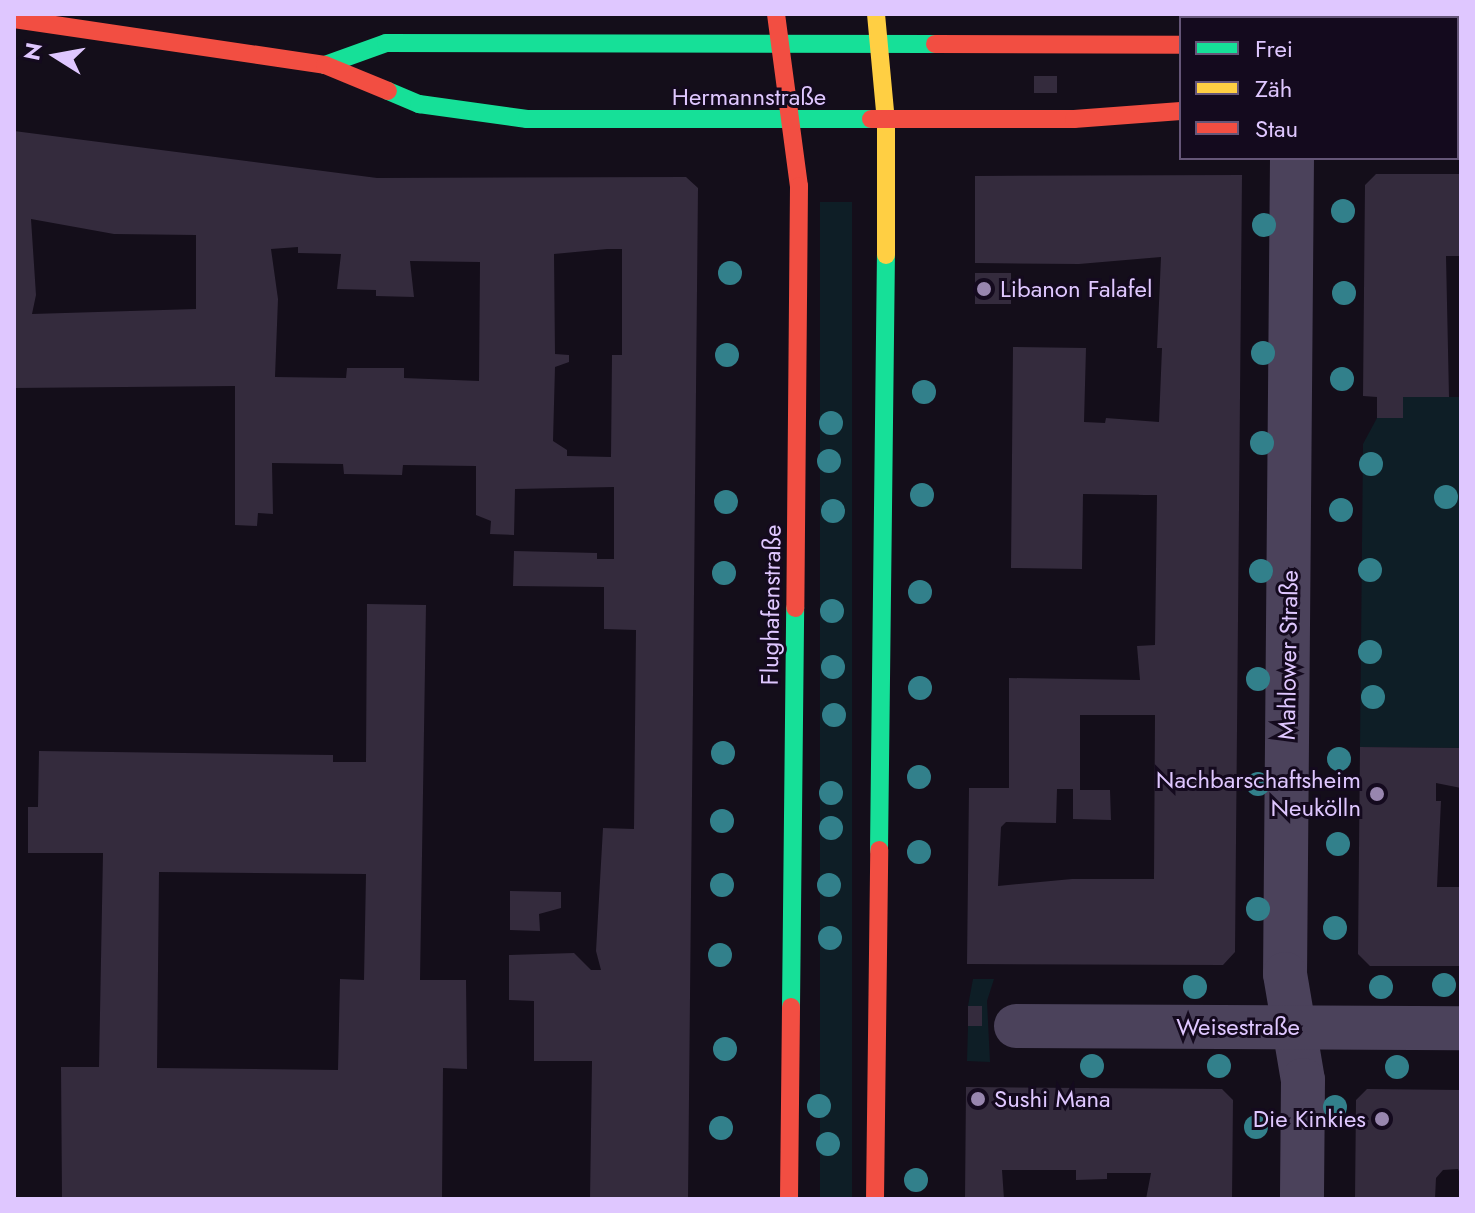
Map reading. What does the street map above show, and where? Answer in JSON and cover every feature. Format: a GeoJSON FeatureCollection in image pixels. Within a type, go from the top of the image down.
{"type":"FeatureCollection","features":[{"type":"Feature","properties":{"kind":"main road","name":"Flughafenstraße"},"geometry":{"type":"LineString","coordinates":[[776,14],[799,194],[789,1199]]}},
{"type":"Feature","properties":{"kind":"main road"},"geometry":{"type":"LineString","coordinates":[[875,1199],[886,121],[876,14]]}},
{"type":"Feature","properties":{"kind":"main road","name":"Hermannstraße"},"geometry":{"type":"LineString","coordinates":[[14,19],[325,65],[419,104],[527,119],[791,122],[1074,119],[1179,111]]}},
{"type":"Feature","properties":{"kind":"main road","name":"Hermannstraße"},"geometry":{"type":"LineString","coordinates":[[325,65],[386,43],[1179,45]]}},
{"type":"Feature","properties":{"kind":"street","name":"Mahlower Straße"},"geometry":{"type":"LineString","coordinates":[[1292,160],[1285,974],[1303,1080],[1302,1199]]}},
{"type":"Feature","properties":{"kind":"street","name":"Weisestraße"},"geometry":{"type":"LineString","coordinates":[[1016,1026],[1461,1028]]}},
{"type":"Feature","properties":{"kind":"shaded area"},"geometry":{"type":"Polygon","coordinates":[[[820,202],[852,202],[852,1199],[820,1199],[820,202]]]}},
{"type":"Feature","properties":{"kind":"shaded area"},"geometry":{"type":"Polygon","coordinates":[[[1403,397],[1461,397],[1461,748],[1360,747],[1363,444],[1377,418],[1403,418],[1403,397]]]}},
{"type":"Feature","properties":{"kind":"shaded area"},"geometry":{"type":"Polygon","coordinates":[[[973,979],[994,979],[987,1001],[990,1062],[967,1061],[968,1026],[981,1026],[982,1007],[968,1006],[973,979]]]}},
{"type":"Feature","properties":{"kind":"building"},"geometry":{"type":"Polygon","coordinates":[[[1034,76],[1057,76],[1057,93],[1034,93],[1034,76]]]}},
{"type":"Feature","properties":{"kind":"building"},"geometry":{"type":"Polygon","coordinates":[[[14,131],[377,178],[686,177],[698,188],[688,1199],[590,1199],[592,1061],[534,1061],[534,1001],[509,1000],[509,955],[574,953],[591,970],[601,970],[596,951],[603,828],[634,829],[636,630],[604,629],[604,587],[513,586],[514,551],[597,553],[597,559],[614,559],[614,487],[515,489],[514,535],[490,534],[491,521],[476,515],[476,466],[403,465],[402,475],[344,474],[343,464],[272,463],[273,514],[258,513],[257,526],[235,525],[235,386],[14,388],[14,131]],[[31,219],[36,295],[32,314],[196,309],[196,235],[114,234],[31,219]],[[298,247],[271,249],[278,299],[275,377],[346,378],[347,368],[404,368],[404,378],[479,381],[480,262],[410,261],[414,297],[376,296],[376,290],[337,289],[341,254],[298,253],[298,247]],[[622,249],[554,254],[555,354],[569,355],[569,362],[555,367],[553,441],[567,450],[567,456],[611,457],[612,355],[622,355],[622,249]]]}},
{"type":"Feature","properties":{"kind":"building"},"geometry":{"type":"Polygon","coordinates":[[[1376,174],[1461,174],[1461,256],[1446,256],[1449,397],[1403,397],[1403,418],[1377,418],[1377,397],[1363,396],[1365,185],[1376,174]]]}},
{"type":"Feature","properties":{"kind":"building"},"geometry":{"type":"Polygon","coordinates":[[[1242,175],[1235,952],[1223,965],[967,964],[969,788],[1009,788],[1009,678],[1140,680],[1137,646],[1155,645],[1157,495],[1083,494],[1082,569],[1011,568],[1013,347],[1086,348],[1084,422],[1105,423],[1106,418],[1159,422],[1162,348],[1157,348],[1161,257],[1079,264],[975,263],[975,176],[1242,175]],[[1080,715],[1080,790],[1110,790],[1111,820],[1073,819],[1073,789],[1057,789],[1056,823],[1006,822],[1001,827],[998,886],[1072,879],[1154,879],[1155,715],[1080,715]]]}},
{"type":"Feature","properties":{"kind":"building"},"geometry":{"type":"Polygon","coordinates":[[[975,273],[1011,273],[1011,304],[975,304],[975,273]]]}},
{"type":"Feature","properties":{"kind":"building"},"geometry":{"type":"Polygon","coordinates":[[[367,604],[426,605],[420,980],[466,980],[467,1069],[443,1068],[442,1199],[62,1199],[61,1067],[99,1067],[103,853],[28,853],[28,807],[38,807],[39,751],[333,755],[333,762],[366,762],[367,604]],[[159,872],[157,1068],[338,1070],[340,979],[364,980],[366,874],[159,872]]]}},
{"type":"Feature","properties":{"kind":"building"},"geometry":{"type":"Polygon","coordinates":[[[1360,747],[1461,748],[1461,788],[1436,783],[1436,801],[1441,801],[1437,887],[1461,887],[1461,966],[1370,966],[1358,954],[1360,747]]]}},
{"type":"Feature","properties":{"kind":"building"},"geometry":{"type":"Polygon","coordinates":[[[510,891],[561,892],[561,908],[539,914],[540,931],[510,930],[510,891]]]}},
{"type":"Feature","properties":{"kind":"building"},"geometry":{"type":"Polygon","coordinates":[[[968,1006],[982,1006],[982,1026],[968,1026],[968,1006]]]}},
{"type":"Feature","properties":{"kind":"building"},"geometry":{"type":"Polygon","coordinates":[[[966,1087],[1222,1089],[1233,1100],[1232,1199],[1146,1199],[1151,1173],[1107,1173],[1107,1179],[1076,1180],[1076,1170],[1002,1170],[1004,1199],[965,1199],[966,1087]]]}},
{"type":"Feature","properties":{"kind":"building"},"geometry":{"type":"Polygon","coordinates":[[[1367,1089],[1461,1090],[1461,1176],[1458,1169],[1443,1170],[1436,1178],[1435,1199],[1355,1199],[1356,1100],[1367,1089]]]}},
{"type":"Feature","properties":{"kind":"traffic: fast"},"geometry":{"type":"LineString","coordinates":[[325,65],[386,43],[935,44]]}},
{"type":"Feature","properties":{"kind":"traffic: fast"},"geometry":{"type":"LineString","coordinates":[[388,91],[419,104],[527,119],[871,119]]}},
{"type":"Feature","properties":{"kind":"traffic: fast"},"geometry":{"type":"LineString","coordinates":[[879,850],[886,255]]}},
{"type":"Feature","properties":{"kind":"traffic: fast"},"geometry":{"type":"LineString","coordinates":[[791,1007],[795,608]]}},
{"type":"Feature","properties":{"kind":"traffic: slow"},"geometry":{"type":"LineString","coordinates":[[876,14],[886,121],[886,255]]}},
{"type":"Feature","properties":{"kind":"traffic: jam"},"geometry":{"type":"LineString","coordinates":[[776,14],[799,186],[795,608]]}},
{"type":"Feature","properties":{"kind":"traffic: jam"},"geometry":{"type":"LineString","coordinates":[[14,19],[325,65],[388,91]]}},
{"type":"Feature","properties":{"kind":"traffic: jam"},"geometry":{"type":"LineString","coordinates":[[935,44],[1179,45]]}},
{"type":"Feature","properties":{"kind":"traffic: jam"},"geometry":{"type":"LineString","coordinates":[[871,119],[1074,119],[1179,111]]}},
{"type":"Feature","properties":{"kind":"traffic: jam"},"geometry":{"type":"LineString","coordinates":[[875,1199],[879,850]]}},
{"type":"Feature","properties":{"kind":"traffic: jam"},"geometry":{"type":"LineString","coordinates":[[789,1199],[791,1007]]}},
{"type":"Feature","properties":{"kind":"place","name":"Libanon Falafel"},"geometry":{"type":"Point","coordinates":[984,289]}},
{"type":"Feature","properties":{"kind":"place","name":"Nachbarschaftsheim Neukölln"},"geometry":{"type":"Point","coordinates":[1377,794]}},
{"type":"Feature","properties":{"kind":"place","name":"Sushi Mana"},"geometry":{"type":"Point","coordinates":[978,1099]}},
{"type":"Feature","properties":{"kind":"place","name":"Die Kinkies"},"geometry":{"type":"Point","coordinates":[1382,1119]}}]}
